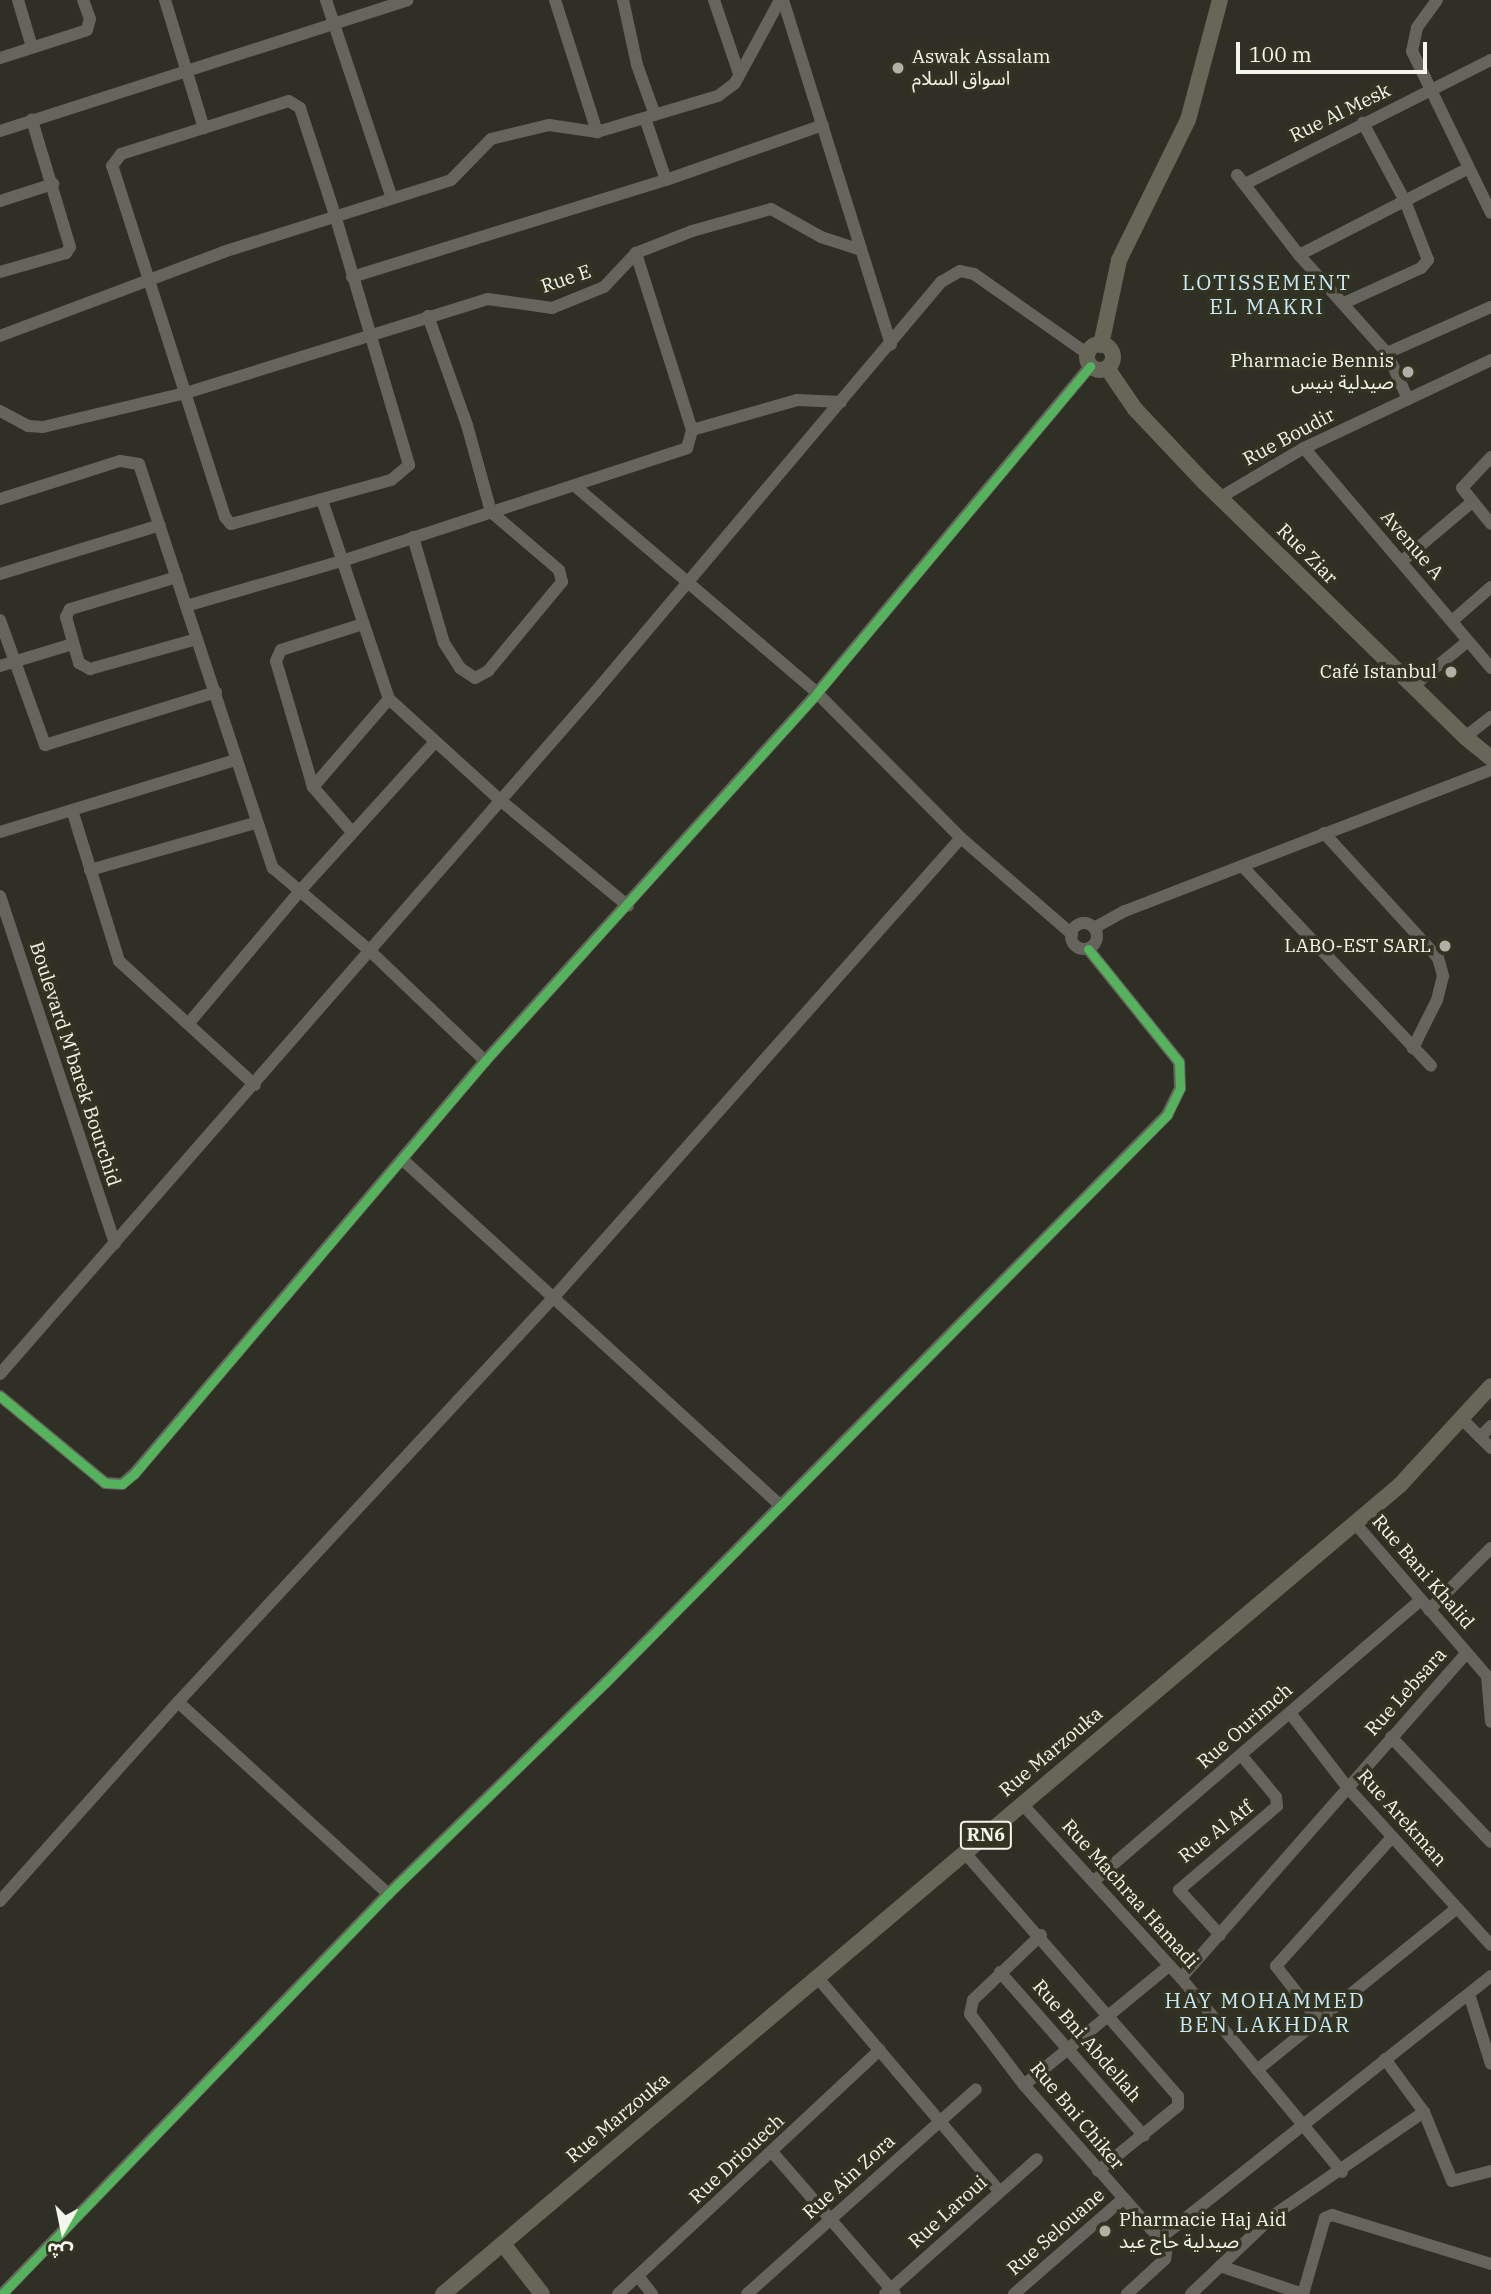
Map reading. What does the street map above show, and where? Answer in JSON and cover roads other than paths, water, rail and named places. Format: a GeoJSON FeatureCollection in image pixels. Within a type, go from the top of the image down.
{"type":"FeatureCollection","features":[{"type":"Feature","properties":{"kind":"main road"},"geometry":{"type":"LineString","coordinates":[[1096,358],[1119,260],[1188,120],[1220,0]]}},
{"type":"Feature","properties":{"kind":"main road","name":"Rue Ziar"},"geometry":{"type":"LineString","coordinates":[[1096,358],[1149,426],[1412,686],[1491,758]]}},
{"type":"Feature","properties":{"kind":"main road","name":"RN6"},"geometry":{"type":"LineString","coordinates":[[1463,1420],[1491,1387]]}},
{"type":"Feature","properties":{"kind":"main road","name":"Rue Marzouka"},"geometry":{"type":"LineString","coordinates":[[503,2244],[1400,1485],[1463,1420]]}},
{"type":"Feature","properties":{"kind":"main road"},"geometry":{"type":"LineString","coordinates":[[503,2244],[542,2294]]}},
{"type":"Feature","properties":{"kind":"main road","name":"RN6"},"geometry":{"type":"LineString","coordinates":[[443,2294],[503,2244]]}},
{"type":"Feature","properties":{"kind":"street"},"geometry":{"type":"LineString","coordinates":[[19,0],[32,47]]}},
{"type":"Feature","properties":{"kind":"street"},"geometry":{"type":"LineString","coordinates":[[0,58],[87,30],[90,19],[83,0]]}},
{"type":"Feature","properties":{"kind":"street"},"geometry":{"type":"LineString","coordinates":[[165,0],[204,128]]}},
{"type":"Feature","properties":{"kind":"street"},"geometry":{"type":"LineString","coordinates":[[327,0],[392,198]]}},
{"type":"Feature","properties":{"kind":"street"},"geometry":{"type":"LineString","coordinates":[[0,131],[407,0]]}},
{"type":"Feature","properties":{"kind":"street"},"geometry":{"type":"LineString","coordinates":[[555,0],[597,132]]}},
{"type":"Feature","properties":{"kind":"street"},"geometry":{"type":"LineString","coordinates":[[624,0],[636,65],[666,180]]}},
{"type":"Feature","properties":{"kind":"street"},"geometry":{"type":"LineString","coordinates":[[714,0],[739,74]]}},
{"type":"Feature","properties":{"kind":"street"},"geometry":{"type":"LineString","coordinates":[[0,336],[148,279],[335,215],[451,180],[491,139],[549,125],[597,132],[728,92],[781,0]]}},
{"type":"Feature","properties":{"kind":"street"},"geometry":{"type":"LineString","coordinates":[[781,0],[891,344]]}},
{"type":"Feature","properties":{"kind":"street"},"geometry":{"type":"LineString","coordinates":[[1437,0],[1411,44],[1467,169],[1491,214]]}},
{"type":"Feature","properties":{"kind":"street","name":"Rue Al Mesk"},"geometry":{"type":"LineString","coordinates":[[1299,255],[1241,179],[1491,60]]}},
{"type":"Feature","properties":{"kind":"street"},"geometry":{"type":"LineString","coordinates":[[294,103],[335,215],[352,277],[373,335],[409,465],[391,480],[229,523],[112,170],[113,160],[121,154],[204,128],[294,103]]}},
{"type":"Feature","properties":{"kind":"street"},"geometry":{"type":"LineString","coordinates":[[0,272],[68,251],[53,184],[32,120]]}},
{"type":"Feature","properties":{"kind":"street"},"geometry":{"type":"LineString","coordinates":[[1344,303],[1427,263],[1425,246],[1405,201],[1363,123]]}},
{"type":"Feature","properties":{"kind":"street"},"geometry":{"type":"LineString","coordinates":[[352,277],[666,180],[823,125]]}},
{"type":"Feature","properties":{"kind":"street"},"geometry":{"type":"LineString","coordinates":[[1408,399],[1387,353],[1299,255],[1467,169]]}},
{"type":"Feature","properties":{"kind":"street"},"geometry":{"type":"LineString","coordinates":[[0,201],[53,184]]}},
{"type":"Feature","properties":{"kind":"street","name":"Rue E"},"geometry":{"type":"LineString","coordinates":[[0,411],[28,426],[43,427],[186,393],[488,299],[552,308],[604,287],[636,253],[692,231],[771,209],[821,237],[859,249]]}},
{"type":"Feature","properties":{"kind":"street"},"geometry":{"type":"LineString","coordinates":[[186,606],[342,561],[682,451],[689,446],[692,430],[636,253]]}},
{"type":"Feature","properties":{"kind":"street"},"geometry":{"type":"LineString","coordinates":[[0,1374],[255,1085],[942,282],[965,271],[1096,358],[817,693],[628,906],[485,1061],[403,1160],[122,1484],[105,1483],[0,1396]]}},
{"type":"Feature","properties":{"kind":"street"},"geometry":{"type":"LineString","coordinates":[[1387,353],[1491,307]]}},
{"type":"Feature","properties":{"kind":"street"},"geometry":{"type":"LineString","coordinates":[[413,537],[444,643],[460,668],[480,678],[563,580],[559,570],[491,512],[467,425],[428,316]]}},
{"type":"Feature","properties":{"kind":"street","name":"Rue Boudir"},"geometry":{"type":"LineString","coordinates":[[1221,498],[1304,448],[1491,360]]}},
{"type":"Feature","properties":{"kind":"street"},"geometry":{"type":"LineString","coordinates":[[692,430],[797,400],[841,402]]}},
{"type":"Feature","properties":{"kind":"street","name":"Avenue A"},"geometry":{"type":"LineString","coordinates":[[1304,448],[1491,668]]}},
{"type":"Feature","properties":{"kind":"street"},"geometry":{"type":"LineString","coordinates":[[1491,457],[1463,484],[1469,499],[1491,524]]}},
{"type":"Feature","properties":{"kind":"street"},"geometry":{"type":"LineString","coordinates":[[0,499],[129,460],[141,467],[216,692],[255,823],[273,868],[298,893],[369,950],[485,1061]]}},
{"type":"Feature","properties":{"kind":"street"},"geometry":{"type":"LineString","coordinates":[[2,2294],[388,1894],[1115,1172],[1177,1099],[1181,1079],[1175,1055],[1088,949],[1074,945],[1072,934],[961,838],[817,693],[575,486]]}},
{"type":"Feature","properties":{"kind":"street"},"geometry":{"type":"LineString","coordinates":[[1401,562],[1469,499]]}},
{"type":"Feature","properties":{"kind":"street"},"geometry":{"type":"LineString","coordinates":[[322,500],[389,699],[499,800],[628,906]]}},
{"type":"Feature","properties":{"kind":"street"},"geometry":{"type":"LineString","coordinates":[[0,574],[160,525]]}},
{"type":"Feature","properties":{"kind":"street"},"geometry":{"type":"LineString","coordinates":[[177,577],[70,609],[66,617],[73,644],[81,666],[90,669],[197,639]]}},
{"type":"Feature","properties":{"kind":"street"},"geometry":{"type":"LineString","coordinates":[[1452,621],[1491,587]]}},
{"type":"Feature","properties":{"kind":"street"},"geometry":{"type":"LineString","coordinates":[[0,620],[6,664],[41,739],[48,745],[216,692]]}},
{"type":"Feature","properties":{"kind":"street"},"geometry":{"type":"LineString","coordinates":[[352,832],[313,787],[276,658],[288,647],[363,624]]}},
{"type":"Feature","properties":{"kind":"street"},"geometry":{"type":"LineString","coordinates":[[1412,686],[1468,641]]}},
{"type":"Feature","properties":{"kind":"street"},"geometry":{"type":"LineString","coordinates":[[6,664],[73,644]]}},
{"type":"Feature","properties":{"kind":"street"},"geometry":{"type":"LineString","coordinates":[[313,787],[389,699]]}},
{"type":"Feature","properties":{"kind":"street"},"geometry":{"type":"LineString","coordinates":[[1465,737],[1491,717]]}},
{"type":"Feature","properties":{"kind":"street"},"geometry":{"type":"LineString","coordinates":[[189,1023],[298,893],[434,743]]}},
{"type":"Feature","properties":{"kind":"street"},"geometry":{"type":"LineString","coordinates":[[0,832],[236,760]]}},
{"type":"Feature","properties":{"kind":"street"},"geometry":{"type":"LineString","coordinates":[[1072,934],[1081,924],[1094,928],[1125,911],[1244,868],[1324,833],[1491,770]]}},
{"type":"Feature","properties":{"kind":"street"},"geometry":{"type":"LineString","coordinates":[[72,810],[119,961],[255,1085]]}},
{"type":"Feature","properties":{"kind":"street"},"geometry":{"type":"LineString","coordinates":[[90,870],[255,823]]}},
{"type":"Feature","properties":{"kind":"street"},"geometry":{"type":"LineString","coordinates":[[1324,833],[1438,958],[1443,976],[1437,1000],[1413,1048]]}},
{"type":"Feature","properties":{"kind":"street"},"geometry":{"type":"LineString","coordinates":[[0,1901],[178,1702],[554,1297],[961,838]]}},
{"type":"Feature","properties":{"kind":"street"},"geometry":{"type":"LineString","coordinates":[[1244,868],[1431,1066]]}},
{"type":"Feature","properties":{"kind":"street","name":"Boulevard M'barek Bourchid"},"geometry":{"type":"LineString","coordinates":[[0,896],[115,1243]]}},
{"type":"Feature","properties":{"kind":"street"},"geometry":{"type":"LineString","coordinates":[[1088,949],[1096,942],[1094,928]]}},
{"type":"Feature","properties":{"kind":"street"},"geometry":{"type":"LineString","coordinates":[[403,1160],[780,1506]]}},
{"type":"Feature","properties":{"kind":"street"},"geometry":{"type":"LineString","coordinates":[[1463,1420],[1491,1448]]}},
{"type":"Feature","properties":{"kind":"street"},"geometry":{"type":"LineString","coordinates":[[1480,1437],[1491,1426]]}},
{"type":"Feature","properties":{"kind":"street","name":"Rue Bani Khalid"},"geometry":{"type":"LineString","coordinates":[[1354,1522],[1467,1653],[1489,1674],[1491,1722]]}},
{"type":"Feature","properties":{"kind":"street","name":"Rue Ourimch"},"geometry":{"type":"LineString","coordinates":[[1095,1880],[1290,1713],[1425,1605],[1491,1548]]}},
{"type":"Feature","properties":{"kind":"street","name":"Rue Lebsara"},"geometry":{"type":"LineString","coordinates":[[1181,1978],[1467,1653]]}},
{"type":"Feature","properties":{"kind":"street"},"geometry":{"type":"LineString","coordinates":[[178,1702],[388,1894]]}},
{"type":"Feature","properties":{"kind":"street","name":"Rue Arekman"},"geometry":{"type":"LineString","coordinates":[[1290,1713],[1348,1788],[1491,1945]]}},
{"type":"Feature","properties":{"kind":"street"},"geometry":{"type":"LineString","coordinates":[[1391,1737],[1491,1842]]}},
{"type":"Feature","properties":{"kind":"street","name":"Rue Al Atf"},"geometry":{"type":"LineString","coordinates":[[1220,1935],[1179,1890],[1277,1806],[1276,1797],[1242,1756]]}},
{"type":"Feature","properties":{"kind":"street","name":"Rue Machraa Hamadi"},"geometry":{"type":"LineString","coordinates":[[1023,1805],[1095,1880],[1181,1978],[1342,2172]]}},
{"type":"Feature","properties":{"kind":"street"},"geometry":{"type":"LineString","coordinates":[[1318,2020],[1276,1966],[1392,1837]]}},
{"type":"Feature","properties":{"kind":"street"},"geometry":{"type":"LineString","coordinates":[[965,1853],[1041,1935],[1175,2091],[1178,2106],[1098,2171]]}},
{"type":"Feature","properties":{"kind":"street"},"geometry":{"type":"LineString","coordinates":[[1257,2070],[1457,1908]]}},
{"type":"Feature","properties":{"kind":"street"},"geometry":{"type":"LineString","coordinates":[[1000,1972],[1041,1935]]}},
{"type":"Feature","properties":{"kind":"street"},"geometry":{"type":"LineString","coordinates":[[1024,2085],[1169,1966]]}},
{"type":"Feature","properties":{"kind":"street","name":"Rue Bni Chiker"},"geometry":{"type":"LineString","coordinates":[[1000,1972],[973,2000],[970,2014],[1024,2085],[1162,2244]]}},
{"type":"Feature","properties":{"kind":"street","name":"Rue Bni Abdellah"},"geometry":{"type":"LineString","coordinates":[[1000,1972],[1144,2136]]}},
{"type":"Feature","properties":{"kind":"street"},"geometry":{"type":"LineString","coordinates":[[1127,2294],[1166,2259],[1162,2244],[1302,2125],[1491,1976]]}},
{"type":"Feature","properties":{"kind":"street"},"geometry":{"type":"LineString","coordinates":[[817,1977],[999,2191]]}},
{"type":"Feature","properties":{"kind":"street"},"geometry":{"type":"LineString","coordinates":[[1469,1994],[1491,2064]]}},
{"type":"Feature","properties":{"kind":"street","name":"Rue Driouech"},"geometry":{"type":"LineString","coordinates":[[618,2294],[773,2153],[880,2050]]}},
{"type":"Feature","properties":{"kind":"street"},"geometry":{"type":"LineString","coordinates":[[1385,2059],[1424,2112],[1452,2181],[1491,2171]]}},
{"type":"Feature","properties":{"kind":"street","name":"Rue Ain Zora"},"geometry":{"type":"LineString","coordinates":[[747,2294],[976,2089]]}},
{"type":"Feature","properties":{"kind":"street"},"geometry":{"type":"LineString","coordinates":[[1191,2294],[1274,2215],[1342,2172],[1424,2112]]}},
{"type":"Feature","properties":{"kind":"street"},"geometry":{"type":"LineString","coordinates":[[773,2153],[890,2292]]}},
{"type":"Feature","properties":{"kind":"street","name":"Rue Laroui"},"geometry":{"type":"LineString","coordinates":[[890,2292],[1037,2159]]}},
{"type":"Feature","properties":{"kind":"street","name":"Rue Selouane"},"geometry":{"type":"LineString","coordinates":[[1014,2294],[1123,2199]]}},
{"type":"Feature","properties":{"kind":"street"},"geometry":{"type":"LineString","coordinates":[[1220,2266],[1303,2294],[1325,2218],[1332,2215],[1491,2264]]}},
{"type":"Feature","properties":{"kind":"street"},"geometry":{"type":"LineString","coordinates":[[638,2276],[652,2294]]}},
{"type":"Feature","properties":{"kind":"place","name":"Aswak Assalam اسواق السلام"},"geometry":{"type":"Point","coordinates":[898,68]}},
{"type":"Feature","properties":{"kind":"place","name":"Pharmacie Bennis صيدلية بنيس"},"geometry":{"type":"Point","coordinates":[1408,372]}},
{"type":"Feature","properties":{"kind":"place","name":"Café Istanbul"},"geometry":{"type":"Point","coordinates":[1451,672]}},
{"type":"Feature","properties":{"kind":"place","name":"LABO-EST SARL"},"geometry":{"type":"Point","coordinates":[1445,946]}},
{"type":"Feature","properties":{"kind":"place","name":"Pharmacie Haj Aid صيدلية حاج عيد"},"geometry":{"type":"Point","coordinates":[1105,2231]}},
{"type":"Feature","properties":{"kind":"district","name":"LOTISSEMENT EL MAKRI"},"geometry":{"type":"Point","coordinates":[1267,294]}},
{"type":"Feature","properties":{"kind":"district","name":"HAY MOHAMMED BEN LAKHDAR"},"geometry":{"type":"Point","coordinates":[1265,2012]}}]}
